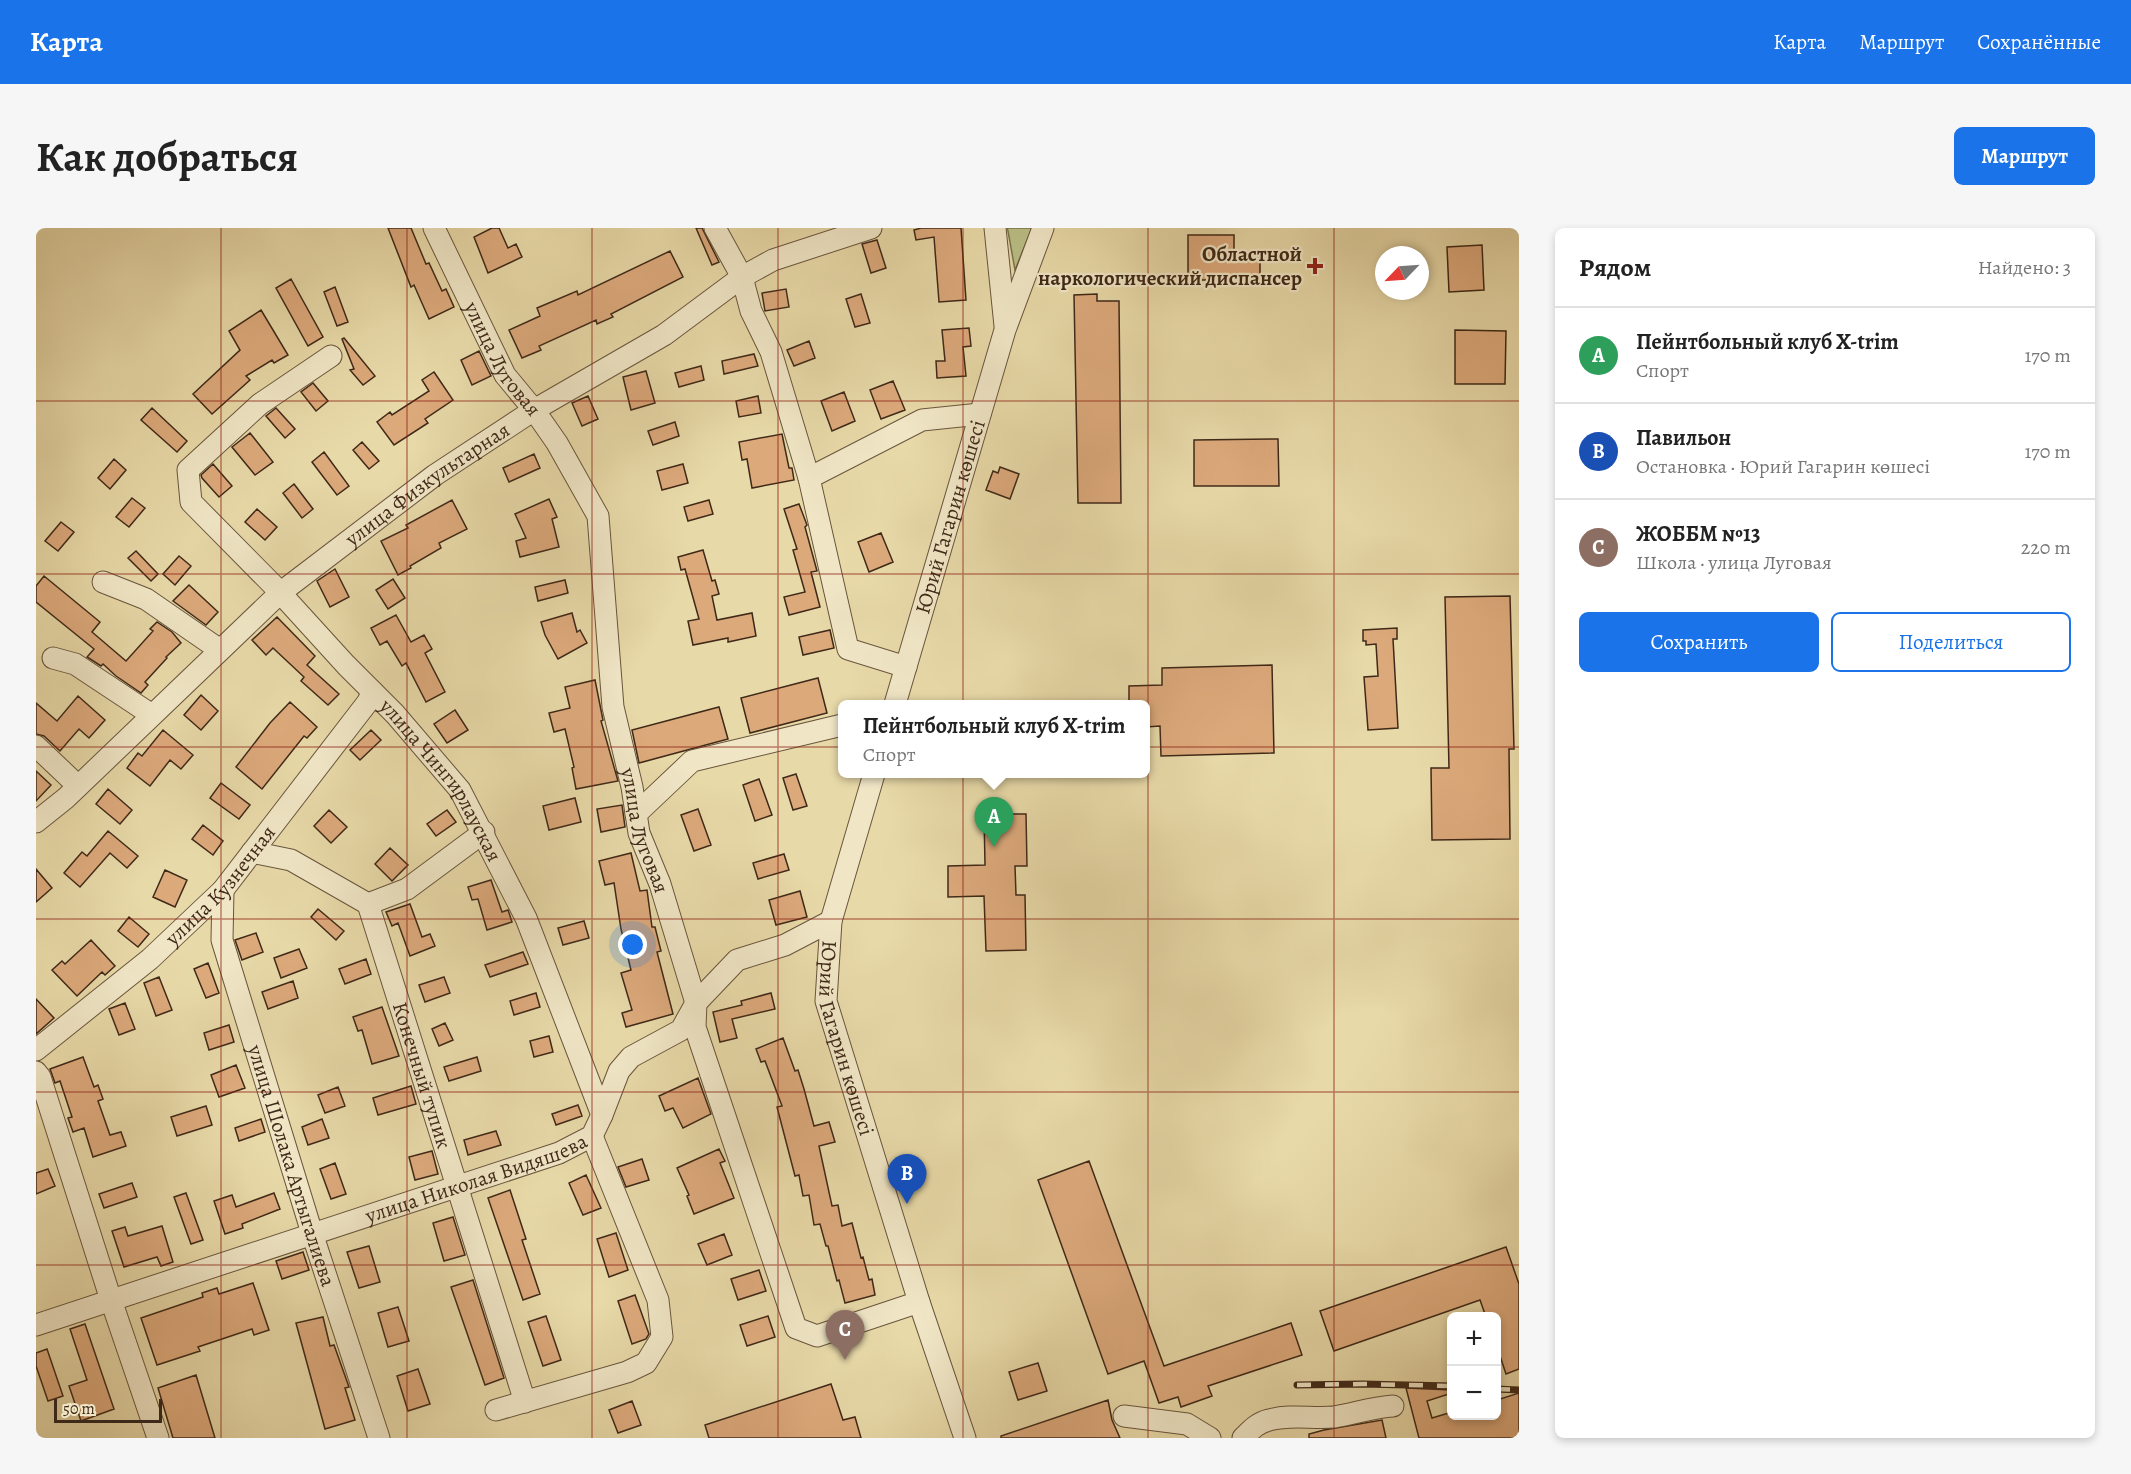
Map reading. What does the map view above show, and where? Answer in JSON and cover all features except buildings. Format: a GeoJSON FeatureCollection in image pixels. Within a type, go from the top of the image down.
{"type":"FeatureCollection","features":[{"type":"Feature","properties":{"kind":"street","name":"улица Луговая"},"geometry":{"type":"LineString","coordinates":[[434,228],[505,375],[557,443],[598,516],[614,707],[632,787],[639,832],[660,884],[696,1003],[695,1027],[796,1328],[817,1336],[919,1302]]}},
{"type":"Feature","properties":{"kind":"street"},"geometry":{"type":"LineString","coordinates":[[715,228],[742,277],[751,311],[771,352],[808,478],[848,649],[906,667]]}},
{"type":"Feature","properties":{"kind":"street","name":"улица Физкультарная"},"geometry":{"type":"LineString","coordinates":[[36,822],[78,786],[280,593],[435,475],[534,410],[664,335],[742,277],[773,260],[871,228]]}},
{"type":"Feature","properties":{"kind":"street","name":"Юрий Гагарин көшесі"},"geometry":{"type":"LineString","coordinates":[[995,228],[1005,330]]}},
{"type":"Feature","properties":{"kind":"street","name":"Юрий Гагарин көшесі"},"geometry":{"type":"LineString","coordinates":[[896,700],[1005,330],[1043,228]]}},
{"type":"Feature","properties":{"kind":"street","name":"улица Чингирлауская"},"geometry":{"type":"LineString","coordinates":[[331,356],[260,404],[188,470],[191,502],[395,714],[460,790],[484,832],[526,918],[602,1116]]}},
{"type":"Feature","properties":{"kind":"street"},"geometry":{"type":"LineString","coordinates":[[808,478],[922,420],[980,414]]}},
{"type":"Feature","properties":{"kind":"street"},"geometry":{"type":"LineString","coordinates":[[103,582],[146,599],[220,650]]}},
{"type":"Feature","properties":{"kind":"street"},"geometry":{"type":"LineString","coordinates":[[53,658],[75,664],[152,715]]}},
{"type":"Feature","properties":{"kind":"street","name":"улица Кузнечная"},"geometry":{"type":"LineString","coordinates":[[36,1050],[150,959],[223,890],[367,703],[373,692]]}},
{"type":"Feature","properties":{"kind":"street"},"geometry":{"type":"LineString","coordinates":[[636,813],[692,761],[838,726]]}},
{"type":"Feature","properties":{"kind":"street"},"geometry":{"type":"LineString","coordinates":[[36,746],[78,786]]}},
{"type":"Feature","properties":{"kind":"street","name":"Юрий Гагарин көшесі"},"geometry":{"type":"LineString","coordinates":[[873,778],[831,921],[826,1001],[919,1302],[965,1438]]}},
{"type":"Feature","properties":{"kind":"street"},"geometry":{"type":"LineString","coordinates":[[252,852],[291,860],[368,904],[407,889],[484,832]]}},
{"type":"Feature","properties":{"kind":"street","name":"улица Шолака Артыгалиева"},"geometry":{"type":"LineString","coordinates":[[223,890],[222,940],[312,1233],[379,1438]]}},
{"type":"Feature","properties":{"kind":"street","name":"Конечный тупик"},"geometry":{"type":"LineString","coordinates":[[368,904],[525,1402]]}},
{"type":"Feature","properties":{"kind":"street","name":"улица Николая Видяшева"},"geometry":{"type":"LineString","coordinates":[[36,1325],[559,1153],[592,1136],[602,1116],[618,1071],[631,1057],[681,1030],[696,1003],[737,960],[785,945],[831,921]]}},
{"type":"Feature","properties":{"kind":"street"},"geometry":{"type":"LineString","coordinates":[[36,1072],[40,1077],[158,1438]]}},
{"type":"Feature","properties":{"kind":"street"},"geometry":{"type":"LineString","coordinates":[[496,1410],[627,1372],[646,1363],[662,1337],[658,1300],[592,1136]]}},
{"type":"Feature","properties":{"kind":"street"},"geometry":{"type":"LineString","coordinates":[[1243,1438],[1256,1424],[1285,1416],[1310,1418],[1335,1416],[1393,1406]]}},
{"type":"Feature","properties":{"kind":"street"},"geometry":{"type":"LineString","coordinates":[[1124,1416],[1186,1424],[1210,1438]]}},
{"type":"Feature","properties":{"kind":"green space"},"geometry":{"type":"Polygon","coordinates":[[[1007,228],[1032,228],[1015,270],[1008,231],[1007,228]]]}},
{"type":"Feature","properties":{"kind":"railway"},"geometry":{"type":"LineString","coordinates":[[1297,1385],[1447,1386]]}},
{"type":"Feature","properties":{"kind":"railway"},"geometry":{"type":"LineString","coordinates":[[1501,1389],[1519,1390]]}},
{"type":"Feature","properties":{"kind":"place","name":"Областной наркологический диспансер"},"geometry":{"type":"Point","coordinates":[1315,266]}},
{"type":"Feature","properties":{"kind":"place","name":"Пейнтбольный клуб X-trim"},"geometry":{"type":"Point","coordinates":[994,847]}},
{"type":"Feature","properties":{"kind":"place","name":"Павильон"},"geometry":{"type":"Point","coordinates":[907,1204]}},
{"type":"Feature","properties":{"kind":"place","name":"ЖОББМ №13"},"geometry":{"type":"Point","coordinates":[845,1360]}}]}
